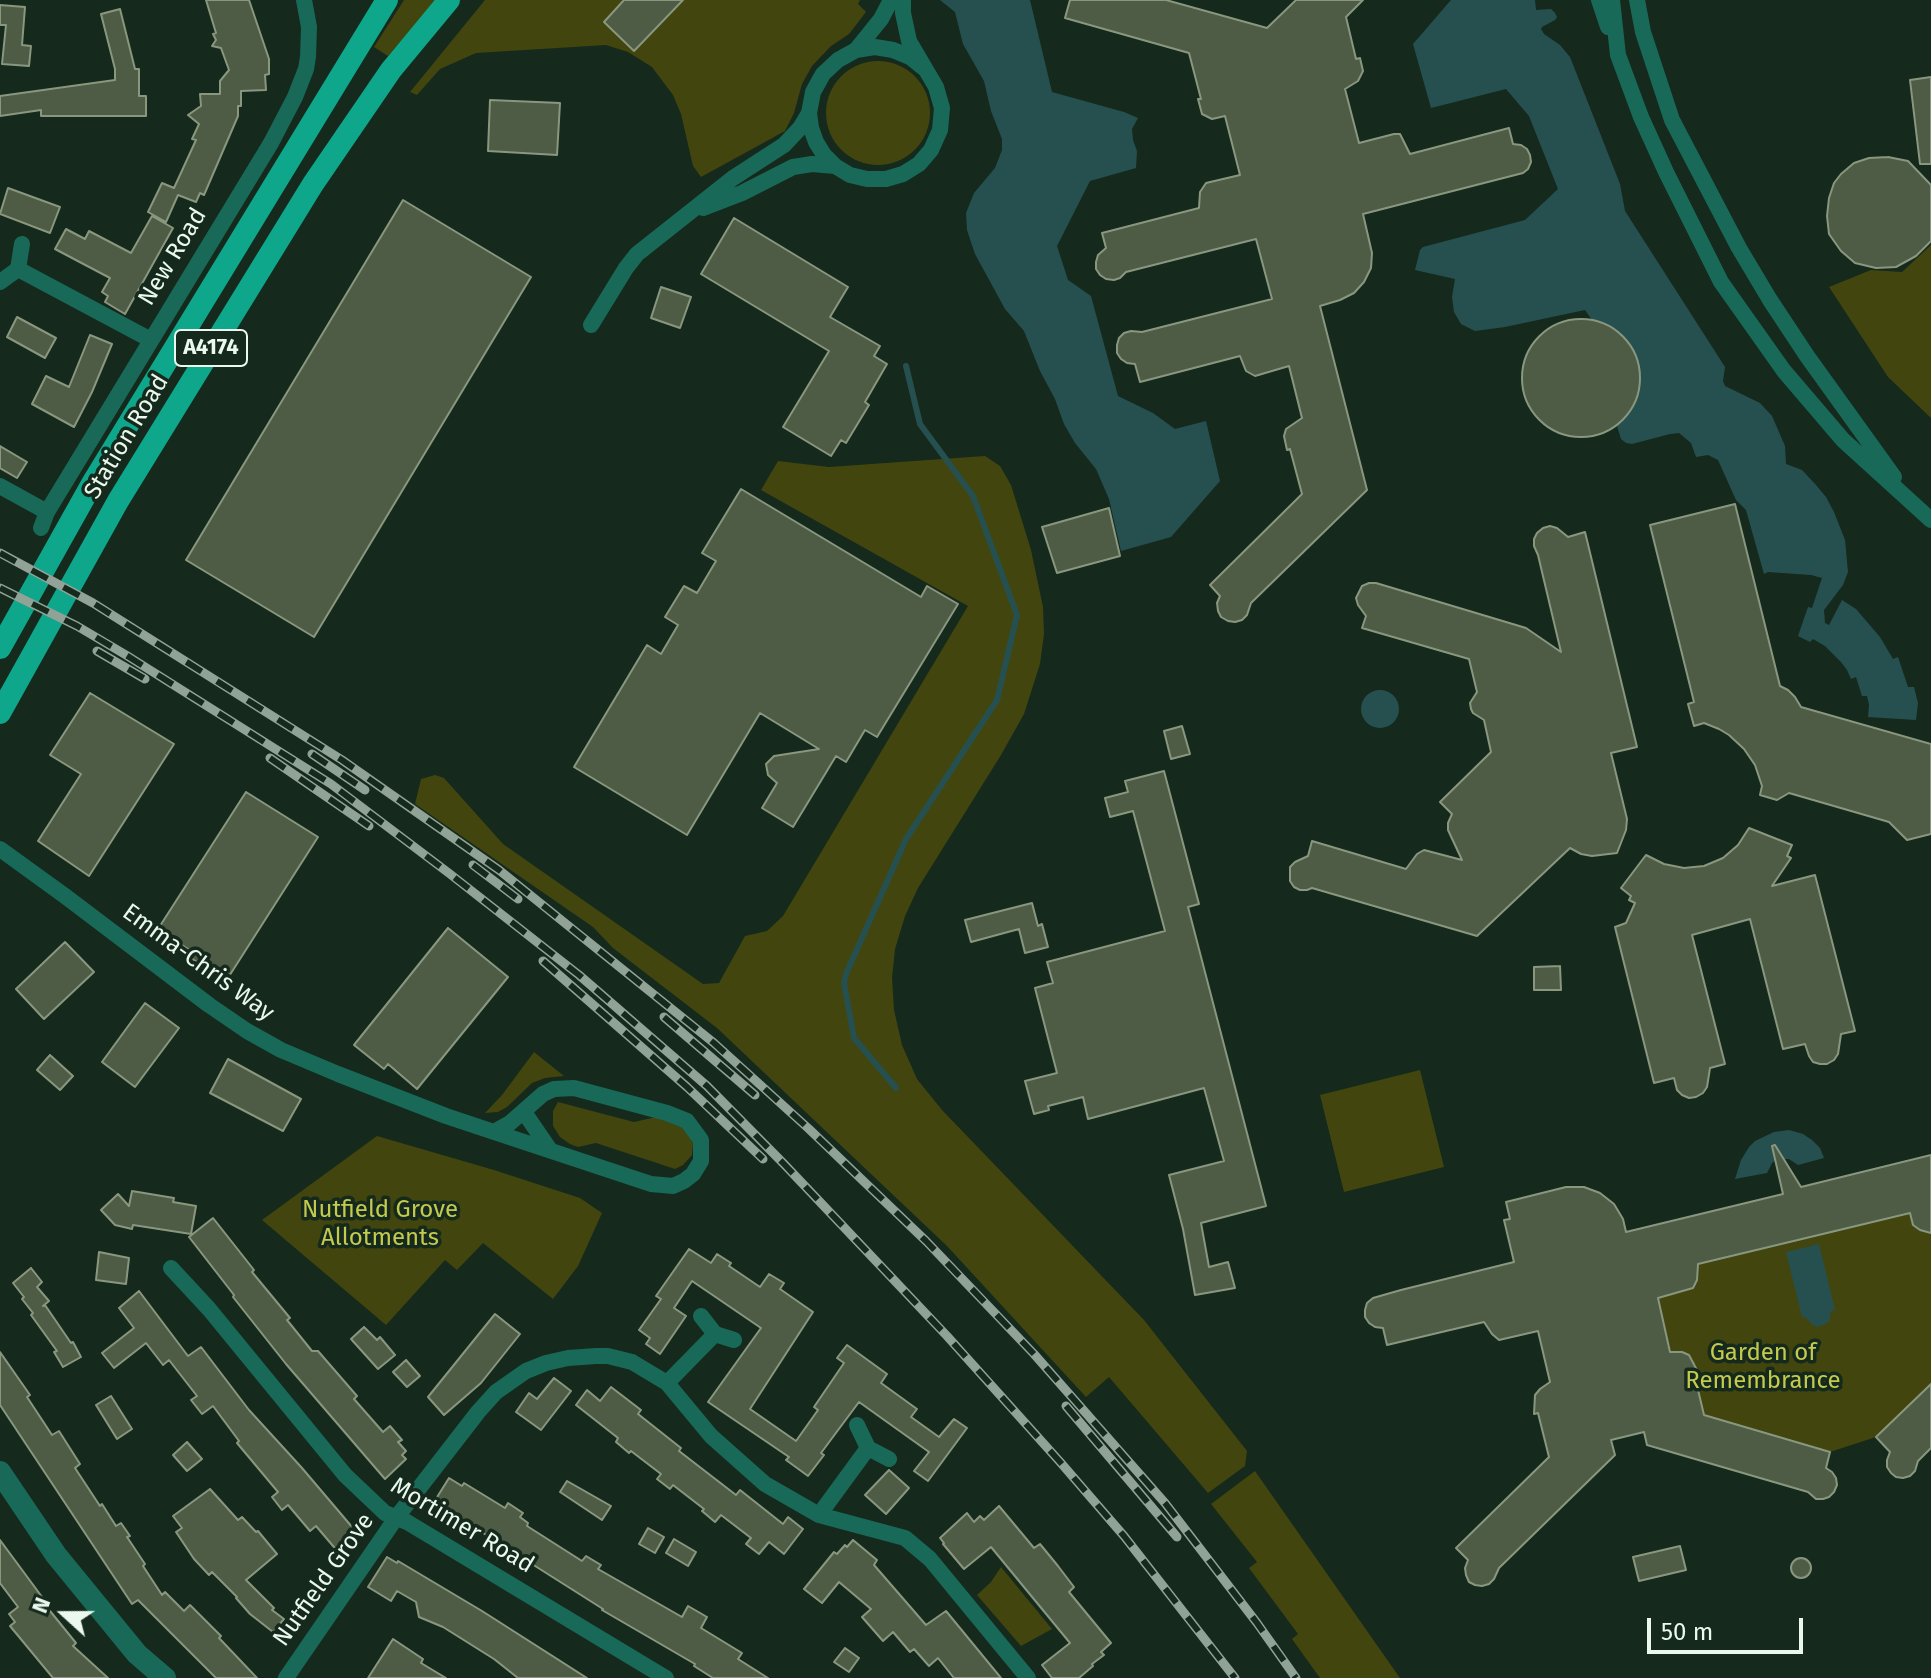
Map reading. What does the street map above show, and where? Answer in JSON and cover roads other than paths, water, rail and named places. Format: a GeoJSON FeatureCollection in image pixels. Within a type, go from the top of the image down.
{"type":"FeatureCollection","features":[{"type":"Feature","properties":{"kind":"main road","name":"Station Road"},"geometry":{"type":"LineString","coordinates":[[0,648],[93,482],[387,0]]}},
{"type":"Feature","properties":{"kind":"main road","name":"Station Road"},"geometry":{"type":"LineString","coordinates":[[0,713],[133,476],[313,184],[391,70],[449,0]]}},
{"type":"Feature","properties":{"kind":"street","name":"New Road"},"geometry":{"type":"LineString","coordinates":[[0,486],[44,520],[271,143],[295,97],[308,57],[309,27],[304,0]]}},
{"type":"Feature","properties":{"kind":"street"},"geometry":{"type":"LineString","coordinates":[[856,50],[881,19],[891,0]]}},
{"type":"Feature","properties":{"kind":"street"},"geometry":{"type":"LineString","coordinates":[[903,0],[909,41],[936,87],[942,108],[940,130],[931,150],[919,164],[903,174],[886,179],[850,175],[824,155],[811,128],[809,113],[813,92],[823,74],[838,60],[856,50],[875,47],[910,57],[925,69]]}},
{"type":"Feature","properties":{"kind":"street"},"geometry":{"type":"LineString","coordinates":[[1599,0],[1653,145],[1721,282],[1784,371],[1843,440],[1931,520]]}},
{"type":"Feature","properties":{"kind":"street"},"geometry":{"type":"LineString","coordinates":[[1612,0],[1618,55]]}},
{"type":"Feature","properties":{"kind":"street"},"geometry":{"type":"LineString","coordinates":[[1637,0],[1643,32],[1672,120],[1739,248],[1807,356],[1918,508]]}},
{"type":"Feature","properties":{"kind":"street"},"geometry":{"type":"LineString","coordinates":[[591,325],[637,254],[733,178],[784,145],[809,113]]}},
{"type":"Feature","properties":{"kind":"street"},"geometry":{"type":"LineString","coordinates":[[691,212],[742,193],[793,167],[812,164],[835,166]]}},
{"type":"Feature","properties":{"kind":"street"},"geometry":{"type":"LineString","coordinates":[[0,282],[18,269],[22,244]]}},
{"type":"Feature","properties":{"kind":"street"},"geometry":{"type":"LineString","coordinates":[[18,269],[151,340]]}},
{"type":"Feature","properties":{"kind":"street","name":"Emma-Chris Way"},"geometry":{"type":"LineString","coordinates":[[0,849],[209,1005],[281,1050],[446,1116],[494,1132],[550,1150],[642,1181],[673,1186],[693,1174],[701,1161],[701,1140],[687,1121],[574,1088],[554,1089],[543,1094],[510,1123],[494,1132]]}},
{"type":"Feature","properties":{"kind":"street","name":"Emma-Chris Way"},"geometry":{"type":"LineString","coordinates":[[0,859],[20,864]]}},
{"type":"Feature","properties":{"kind":"street"},"geometry":{"type":"LineString","coordinates":[[524,1112],[550,1150]]}},
{"type":"Feature","properties":{"kind":"street","name":"Mortimer Road"},"geometry":{"type":"LineString","coordinates":[[171,1268],[209,1309],[345,1475],[385,1513],[407,1522],[666,1678]]}},
{"type":"Feature","properties":{"kind":"street"},"geometry":{"type":"LineString","coordinates":[[701,1316],[715,1334],[734,1340]]}},
{"type":"Feature","properties":{"kind":"street"},"geometry":{"type":"LineString","coordinates":[[667,1383],[715,1334]]}},
{"type":"Feature","properties":{"kind":"street","name":"Nutfield Grove"},"geometry":{"type":"LineString","coordinates":[[286,1678],[396,1518],[496,1392],[526,1371],[546,1363],[568,1358],[608,1356],[632,1362],[667,1383],[711,1436],[765,1484],[819,1515],[905,1538],[930,1559],[1028,1678]]}},
{"type":"Feature","properties":{"kind":"street"},"geometry":{"type":"LineString","coordinates":[[857,1425],[868,1448],[889,1459]]}},
{"type":"Feature","properties":{"kind":"street"},"geometry":{"type":"LineString","coordinates":[[819,1515],[868,1448]]}},
{"type":"Feature","properties":{"kind":"street"},"geometry":{"type":"LineString","coordinates":[[0,1472],[56,1555],[137,1654],[165,1678]]}},
{"type":"Feature","properties":{"kind":"water"},"geometry":{"type":"Polygon","coordinates":[[[940,0],[1030,0],[1052,92],[1138,118],[1132,129],[1137,151],[1136,168],[1090,181],[1057,246],[1068,280],[1091,296],[1118,396],[1153,413],[1175,429],[1206,421],[1220,481],[1171,537],[1121,551],[1109,499],[1096,469],[1064,424],[1024,331],[1005,309],[975,254],[967,230],[966,213],[974,193],[995,168],[1002,150],[1002,139],[984,81],[963,44],[955,12],[940,0]]]}},
{"type":"Feature","properties":{"kind":"water"},"geometry":{"type":"Polygon","coordinates":[[[1451,0],[1535,0],[1536,10],[1551,9],[1555,13],[1555,20],[1541,29],[1570,57],[1620,184],[1625,211],[1725,367],[1725,386],[1760,403],[1772,416],[1785,446],[1786,464],[1802,470],[1826,497],[1834,512],[1845,540],[1848,572],[1843,585],[1824,610],[1825,623],[1829,625],[1842,600],[1856,609],[1880,637],[1893,659],[1898,657],[1908,687],[1914,687],[1918,703],[1916,720],[1868,717],[1867,696],[1862,696],[1856,677],[1851,679],[1841,662],[1825,646],[1798,636],[1822,578],[1764,574],[1746,510],[1736,500],[1718,460],[1708,455],[1696,457],[1691,443],[1679,433],[1632,444],[1621,439],[1617,426],[1630,411],[1638,393],[1640,374],[1636,355],[1625,339],[1610,327],[1592,320],[1585,310],[1475,331],[1461,324],[1454,312],[1452,297],[1455,279],[1415,270],[1423,247],[1525,220],[1558,189],[1529,116],[1506,89],[1431,108],[1413,44],[1451,0]]]}},
{"type":"Feature","properties":{"kind":"water"},"geometry":{"type":"Polygon","coordinates":[[[1380,690],[1394,695],[1399,709],[1394,723],[1380,728],[1366,723],[1361,709],[1366,695],[1380,690]]]}},
{"type":"Feature","properties":{"kind":"water"},"geometry":{"type":"Polygon","coordinates":[[[1789,1130],[1812,1140],[1824,1158],[1798,1165],[1789,1159],[1778,1159],[1767,1173],[1735,1179],[1741,1160],[1755,1141],[1774,1132],[1789,1130]]]}},
{"type":"Feature","properties":{"kind":"water"},"geometry":{"type":"Polygon","coordinates":[[[1819,1244],[1835,1310],[1831,1311],[1829,1322],[1818,1327],[1802,1317],[1786,1252],[1819,1244]]]}},
{"type":"Feature","properties":{"kind":"waterway"},"geometry":{"type":"LineString","coordinates":[[896,1088],[854,1038],[844,983],[846,974],[906,839],[997,700],[1017,615],[973,496],[920,424],[906,366]]}},
{"type":"Feature","properties":{"kind":"railway"},"geometry":{"type":"LineString","coordinates":[[0,553],[93,603],[342,760],[499,870],[714,1043],[926,1241],[1034,1354],[1165,1503],[1296,1678]]}},
{"type":"Feature","properties":{"kind":"railway"},"geometry":{"type":"LineString","coordinates":[[0,588],[77,626],[126,655],[331,784],[579,975],[707,1086],[947,1336],[1061,1463],[1124,1536],[1235,1678]]}},
{"type":"Feature","properties":{"kind":"railway"},"geometry":{"type":"LineString","coordinates":[[97,651],[145,679]]}},
{"type":"Feature","properties":{"kind":"railway"},"geometry":{"type":"LineString","coordinates":[[312,754],[365,790]]}},
{"type":"Feature","properties":{"kind":"railway"},"geometry":{"type":"LineString","coordinates":[[270,758],[369,826]]}},
{"type":"Feature","properties":{"kind":"railway"},"geometry":{"type":"LineString","coordinates":[[473,865],[518,899]]}},
{"type":"Feature","properties":{"kind":"railway"},"geometry":{"type":"LineString","coordinates":[[543,961],[687,1087],[763,1159]]}},
{"type":"Feature","properties":{"kind":"railway"},"geometry":{"type":"LineString","coordinates":[[664,1017],[755,1095]]}},
{"type":"Feature","properties":{"kind":"railway"},"geometry":{"type":"LineString","coordinates":[[1066,1406],[1177,1537]]}},
{"type":"Feature","properties":{"kind":"park label","name":"Nutfield Grove Allotments"},"geometry":{"type":"Point","coordinates":[380,1224]}},
{"type":"Feature","properties":{"kind":"park label","name":"Garden of Remembrance"},"geometry":{"type":"Point","coordinates":[1763,1367]}}]}
